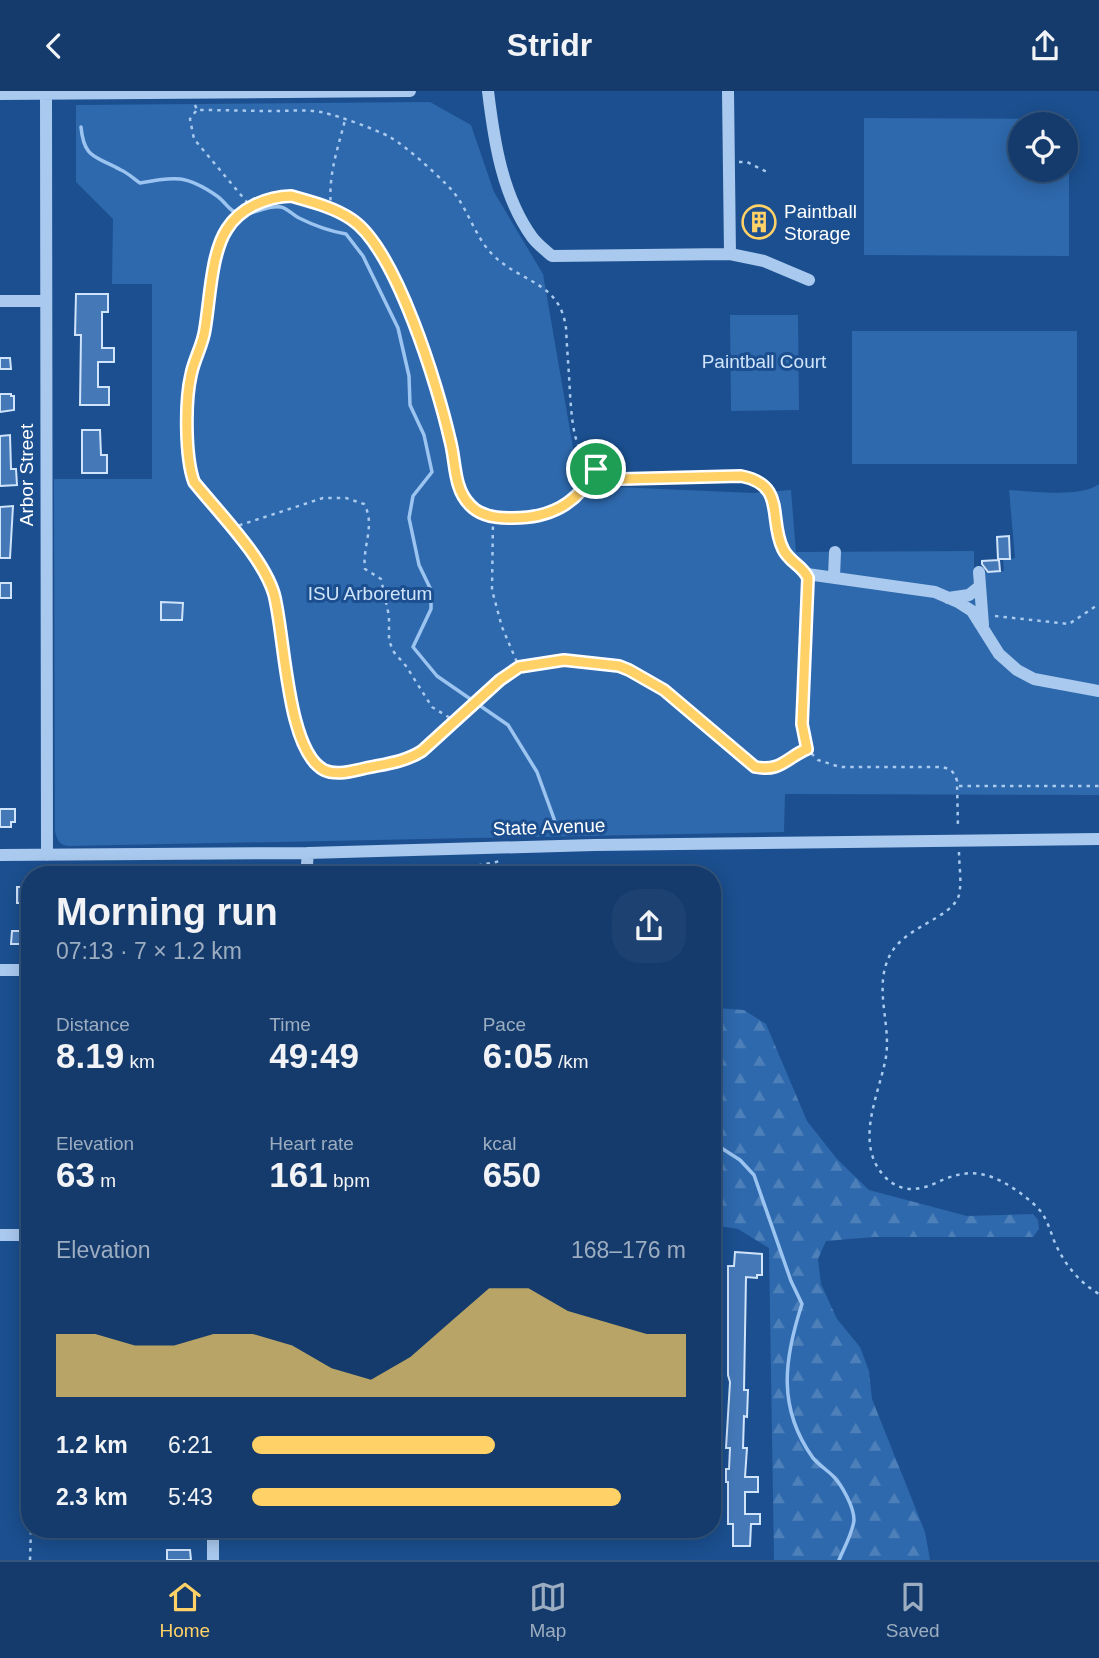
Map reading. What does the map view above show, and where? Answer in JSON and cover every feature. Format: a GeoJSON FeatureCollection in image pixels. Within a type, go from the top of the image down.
{"type":"FeatureCollection","features":[{"type":"Feature","properties":{"kind":"street"},"geometry":{"type":"LineString","coordinates":[[0,95],[410,91]]}},
{"type":"Feature","properties":{"kind":"street"},"geometry":{"type":"LineString","coordinates":[[488,91],[493,140],[505,180],[517,211],[533,239],[552,257],[730,254],[764,261],[809,280]]}},
{"type":"Feature","properties":{"kind":"street"},"geometry":{"type":"LineString","coordinates":[[728,91],[730,254]]}},
{"type":"Feature","properties":{"kind":"street","name":"Arbor Street"},"geometry":{"type":"LineString","coordinates":[[46,94],[46,862]]}},
{"type":"Feature","properties":{"kind":"street"},"geometry":{"type":"LineString","coordinates":[[0,301],[46,301]]}},
{"type":"Feature","properties":{"kind":"street"},"geometry":{"type":"LineString","coordinates":[[834,577],[835,552]]}},
{"type":"Feature","properties":{"kind":"street"},"geometry":{"type":"LineString","coordinates":[[979,572],[984,632]]}},
{"type":"Feature","properties":{"kind":"street"},"geometry":{"type":"LineString","coordinates":[[807,574],[935,593],[948,598],[972,611],[999,654],[1017,670],[1034,679],[1099,691]]}},
{"type":"Feature","properties":{"kind":"street"},"geometry":{"type":"LineString","coordinates":[[948,598],[968,595],[979,587]]}},
{"type":"Feature","properties":{"kind":"street","name":"State Avenue"},"geometry":{"type":"LineString","coordinates":[[0,855],[46,862],[594,845],[1099,839]]}},
{"type":"Feature","properties":{"kind":"street"},"geometry":{"type":"LineString","coordinates":[[306,866],[307,853]]}},
{"type":"Feature","properties":{"kind":"street"},"geometry":{"type":"LineString","coordinates":[[0,970],[21,972]]}},
{"type":"Feature","properties":{"kind":"street"},"geometry":{"type":"LineString","coordinates":[[0,1235],[21,1235]]}},
{"type":"Feature","properties":{"kind":"street"},"geometry":{"type":"LineString","coordinates":[[213,1538],[213,1560]]}},
{"type":"Feature","properties":{"kind":"path"},"geometry":{"type":"LineString","coordinates":[[195,104],[197,110]]}},
{"type":"Feature","properties":{"kind":"path"},"geometry":{"type":"LineString","coordinates":[[197,110],[313,111],[388,136],[447,185],[459,200],[476,235],[491,253],[509,268],[544,288],[557,301],[564,317],[574,433],[579,450],[596,469],[605,475],[622,479],[732,475],[756,481],[763,486],[773,498],[782,548],[791,561],[807,574],[808,608],[802,724],[807,749],[818,760],[840,767],[944,767],[953,771],[957,786],[958,836]]}},
{"type":"Feature","properties":{"kind":"path"},"geometry":{"type":"LineString","coordinates":[[197,110],[190,119],[194,139],[251,207]]}},
{"type":"Feature","properties":{"kind":"path"},"geometry":{"type":"LineString","coordinates":[[331,209],[331,167],[345,120]]}},
{"type":"Feature","properties":{"kind":"path"},"geometry":{"type":"LineString","coordinates":[[729,161],[747,162],[767,172]]}},
{"type":"Feature","properties":{"kind":"path"},"geometry":{"type":"LineString","coordinates":[[596,469],[580,493],[557,510],[530,519],[493,518],[470,506],[458,486],[453,451],[438,390],[414,323],[377,244],[352,219],[291,196],[275,197],[251,207],[226,230],[217,256],[205,334],[191,374],[188,396],[189,466],[194,482],[262,566],[273,593],[282,637],[289,701],[310,757],[324,770],[355,771],[410,759],[519,667],[564,660],[619,666],[629,670],[664,690],[755,767],[766,769],[786,764],[807,749]]}},
{"type":"Feature","properties":{"kind":"path"},"geometry":{"type":"LineString","coordinates":[[231,527],[323,498],[346,498],[365,504],[370,528],[364,558],[365,569],[381,579],[389,616],[389,640],[393,651],[432,707],[455,721]]}},
{"type":"Feature","properties":{"kind":"path"},"geometry":{"type":"LineString","coordinates":[[493,518],[492,590],[502,627],[519,667]]}},
{"type":"Feature","properties":{"kind":"path"},"geometry":{"type":"LineString","coordinates":[[982,613],[1010,619],[1069,624],[1099,604]]}},
{"type":"Feature","properties":{"kind":"path"},"geometry":{"type":"LineString","coordinates":[[957,786],[1099,786]]}},
{"type":"Feature","properties":{"kind":"path"},"geometry":{"type":"LineString","coordinates":[[958,856],[960,888],[956,901],[946,911],[903,938],[891,953],[884,970],[882,991],[887,1050],[870,1124],[872,1154],[881,1172],[901,1188],[917,1189],[953,1175],[972,1172],[988,1174],[1011,1187],[1042,1213],[1066,1263],[1077,1277],[1099,1294]]}},
{"type":"Feature","properties":{"kind":"path"},"geometry":{"type":"LineString","coordinates":[[479,866],[508,861]]}},
{"type":"Feature","properties":{"kind":"path"},"geometry":{"type":"LineString","coordinates":[[46,862],[51,866]]}},
{"type":"Feature","properties":{"kind":"path"},"geometry":{"type":"LineString","coordinates":[[30,1560],[31,1538]]}},
{"type":"Feature","properties":{"kind":"green space","name":"ISU Arboretum"},"geometry":{"type":"Polygon","coordinates":[[[430,102],[471,125],[494,192],[543,274],[575,459],[594,486],[753,493],[791,490],[796,552],[974,551],[974,572],[1004,571],[1003,560],[1015,558],[1009,490],[1069,492],[1081,491],[1099,484],[1099,795],[785,794],[784,832],[69,846],[59,842],[55,832],[54,479],[152,479],[152,284],[112,284],[113,219],[76,182],[76,105],[430,102]]]}},
{"type":"Feature","properties":{"kind":"green space"},"geometry":{"type":"Polygon","coordinates":[[[864,118],[1008,119],[1008,182],[1069,182],[1069,256],[864,255],[864,118]]]}},
{"type":"Feature","properties":{"kind":"green space","name":"Paintball Court"},"geometry":{"type":"Polygon","coordinates":[[[730,315],[798,315],[799,410],[731,411],[730,315]]]}},
{"type":"Feature","properties":{"kind":"green space"},"geometry":{"type":"Polygon","coordinates":[[[852,331],[1077,331],[1077,464],[852,464],[852,331]]]}},
{"type":"Feature","properties":{"kind":"green space"},"geometry":{"type":"Polygon","coordinates":[[[721,1008],[744,1010],[766,1024],[807,1121],[837,1159],[869,1190],[967,1216],[1033,1214],[1038,1220],[1039,1229],[1033,1237],[874,1237],[826,1241],[818,1259],[821,1284],[837,1319],[860,1347],[869,1371],[872,1399],[925,1532],[930,1560],[774,1560],[769,1248],[738,1229],[721,1226],[721,1008]]]}},
{"type":"Feature","properties":{"kind":"building","name":"Paintball Storage"},"geometry":{"type":"Polygon","coordinates":[[[746,214],[771,214],[771,229],[746,229],[746,214]]]}},
{"type":"Feature","properties":{"kind":"building"},"geometry":{"type":"Polygon","coordinates":[[[76,294],[108,294],[108,312],[102,312],[102,348],[114,348],[114,362],[98,362],[98,387],[109,387],[109,405],[80,405],[81,335],[75,335],[76,294]]]}},
{"type":"Feature","properties":{"kind":"building"},"geometry":{"type":"Polygon","coordinates":[[[0,358],[10,358],[11,369],[0,369],[0,358]]]}},
{"type":"Feature","properties":{"kind":"building"},"geometry":{"type":"Polygon","coordinates":[[[0,394],[14,396],[14,410],[0,412],[0,394]]]}},
{"type":"Feature","properties":{"kind":"building"},"geometry":{"type":"Polygon","coordinates":[[[82,430],[100,430],[101,455],[107,455],[107,473],[82,473],[82,430]]]}},
{"type":"Feature","properties":{"kind":"building"},"geometry":{"type":"Polygon","coordinates":[[[10,435],[11,469],[16,469],[17,485],[0,486],[0,436],[10,435]]]}},
{"type":"Feature","properties":{"kind":"building"},"geometry":{"type":"Polygon","coordinates":[[[13,506],[10,558],[0,558],[0,507],[13,506]]]}},
{"type":"Feature","properties":{"kind":"building"},"geometry":{"type":"Polygon","coordinates":[[[1009,536],[1010,559],[998,559],[997,537],[1009,536]]]}},
{"type":"Feature","properties":{"kind":"building"},"geometry":{"type":"Polygon","coordinates":[[[999,560],[1000,571],[988,572],[982,564],[982,561],[999,560]]]}},
{"type":"Feature","properties":{"kind":"building"},"geometry":{"type":"Polygon","coordinates":[[[0,583],[11,583],[11,598],[0,598],[0,583]]]}},
{"type":"Feature","properties":{"kind":"building"},"geometry":{"type":"Polygon","coordinates":[[[161,602],[183,603],[182,620],[161,620],[161,602]]]}},
{"type":"Feature","properties":{"kind":"building"},"geometry":{"type":"Polygon","coordinates":[[[0,809],[15,809],[15,822],[11,822],[11,827],[0,827],[0,809]]]}},
{"type":"Feature","properties":{"kind":"building"},"geometry":{"type":"Polygon","coordinates":[[[17,887],[21,887],[21,903],[17,903],[17,887]]]}},
{"type":"Feature","properties":{"kind":"building"},"geometry":{"type":"Polygon","coordinates":[[[12,931],[21,931],[21,944],[11,944],[12,931]]]}},
{"type":"Feature","properties":{"kind":"building"},"geometry":{"type":"Polygon","coordinates":[[[735,1252],[762,1254],[762,1275],[757,1275],[757,1278],[746,1277],[744,1390],[748,1390],[743,1448],[747,1448],[745,1477],[758,1477],[758,1492],[745,1492],[745,1514],[760,1514],[760,1524],[751,1524],[750,1546],[733,1546],[733,1524],[728,1524],[728,1266],[734,1266],[735,1252]]]}},
{"type":"Feature","properties":{"kind":"building"},"geometry":{"type":"Polygon","coordinates":[[[167,1550],[190,1550],[191,1560],[167,1560],[167,1550]]]}},
{"type":"Feature","properties":{"kind":"waterway"},"geometry":{"type":"LineString","coordinates":[[81,127],[85,146],[93,156],[140,183],[163,179],[189,181],[207,189],[239,213],[283,208],[311,223],[346,234],[363,256],[398,328],[409,376],[410,405],[424,435],[432,472],[413,496],[409,518],[419,565],[431,590],[431,609],[413,647],[437,676],[508,725],[537,772],[557,827]]}},
{"type":"Feature","properties":{"kind":"waterway"},"geometry":{"type":"LineString","coordinates":[[721,1148],[740,1160],[754,1175],[791,1281],[802,1304],[788,1364],[789,1402],[801,1439],[813,1458],[840,1485],[852,1509],[853,1525],[839,1560]]}},
{"type":"Feature","properties":{"kind":"place","name":"Paintball Storage"},"geometry":{"type":"Point","coordinates":[759,222]}},
{"type":"Feature","properties":{"kind":"route"},"geometry":{"type":"LineString","coordinates":[[291,196],[325,205],[352,219],[377,244],[414,323],[438,390],[453,451],[458,486],[470,506],[491,517],[530,519],[557,510],[580,493],[596,469],[605,475],[622,479],[732,475],[749,477],[768,491],[777,513],[782,548],[808,578],[802,724],[807,749],[786,764],[766,769],[755,767],[664,690],[629,670],[619,666],[564,660],[519,667],[500,680],[410,759],[355,771],[324,770],[310,757],[289,701],[282,637],[273,593],[262,566],[194,482],[189,466],[188,396],[191,374],[205,334],[217,256],[226,230],[256,204],[275,197],[291,196]]}}]}
